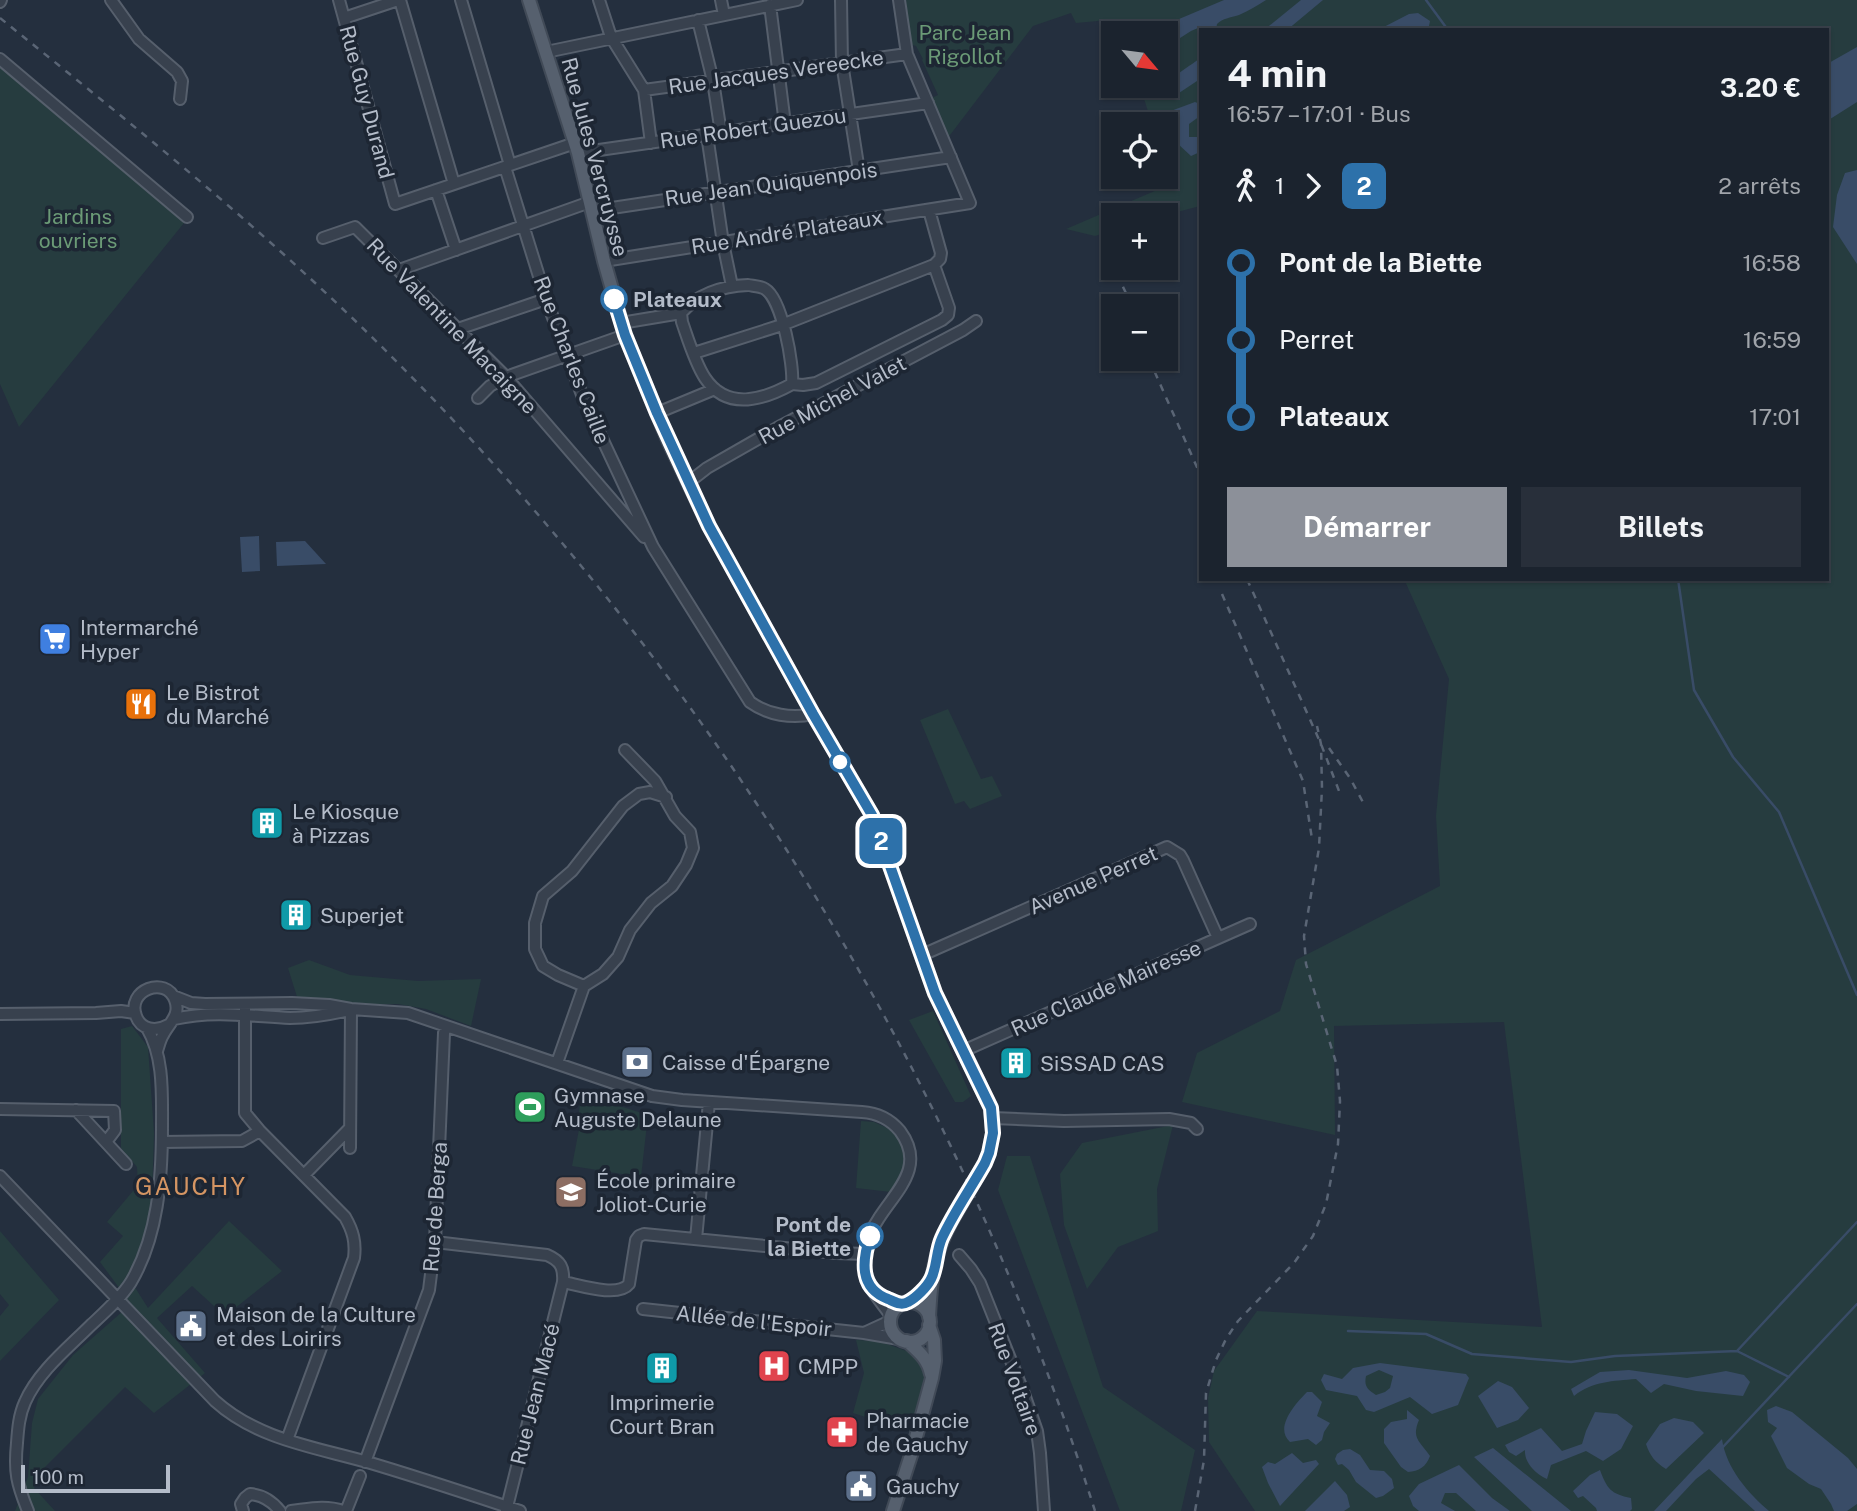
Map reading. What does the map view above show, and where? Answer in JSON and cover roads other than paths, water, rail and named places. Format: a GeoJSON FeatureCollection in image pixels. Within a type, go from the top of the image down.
{"type":"FeatureCollection","features":[{"type":"Feature","properties":{"kind":"main road","name":"Rue Jules Vercruysse"},"geometry":{"type":"LineString","coordinates":[[530,0],[577,148],[623,329],[657,413],[709,526],[872,815],[935,993],[989,1100],[993,1118],[992,1143],[985,1163],[939,1246],[931,1279],[929,1321],[934,1340],[935,1361],[912,1452],[893,1511]]}},
{"type":"Feature","properties":{"kind":"main road"},"geometry":{"type":"LineString","coordinates":[[931,1279],[896,1307],[890,1319],[892,1331],[924,1356],[932,1378]]}},
{"type":"Feature","properties":{"kind":"main road"},"geometry":{"type":"LineString","coordinates":[[903,1340],[913,1341],[924,1335],[929,1321],[923,1307],[914,1302],[904,1303]]}},
{"type":"Feature","properties":{"kind":"street"},"geometry":{"type":"LineString","coordinates":[[111,0],[139,39],[177,72],[182,81],[180,99]]}},
{"type":"Feature","properties":{"kind":"street","name":"Rue Guy Durand"},"geometry":{"type":"LineString","coordinates":[[339,0],[395,204]]}},
{"type":"Feature","properties":{"kind":"street"},"geometry":{"type":"LineString","coordinates":[[344,18],[399,0],[454,184]]}},
{"type":"Feature","properties":{"kind":"street","name":"Rue Charles Caille"},"geometry":{"type":"LineString","coordinates":[[461,0],[523,226],[546,299],[584,400],[653,547]]}},
{"type":"Feature","properties":{"kind":"street"},"geometry":{"type":"LineString","coordinates":[[600,0],[611,37],[644,90],[651,143]]}},
{"type":"Feature","properties":{"kind":"street"},"geometry":{"type":"LineString","coordinates":[[720,0],[724,15]]}},
{"type":"Feature","properties":{"kind":"street"},"geometry":{"type":"LineString","coordinates":[[546,52],[797,0]]}},
{"type":"Feature","properties":{"kind":"street"},"geometry":{"type":"LineString","coordinates":[[841,0],[842,63],[859,171]]}},
{"type":"Feature","properties":{"kind":"street"},"geometry":{"type":"LineString","coordinates":[[899,0],[907,54],[951,157]]}},
{"type":"Feature","properties":{"kind":"street"},"geometry":{"type":"LineString","coordinates":[[770,5],[785,124]]}},
{"type":"Feature","properties":{"kind":"street"},"geometry":{"type":"LineString","coordinates":[[698,20],[713,81],[721,133]]}},
{"type":"Feature","properties":{"kind":"street","name":"Rue Jacques Vereecke"},"geometry":{"type":"LineString","coordinates":[[644,90],[907,54]]}},
{"type":"Feature","properties":{"kind":"street"},"geometry":{"type":"LineString","coordinates":[[0,59],[187,217]]}},
{"type":"Feature","properties":{"kind":"street","name":"Rue Robert Guezou"},"geometry":{"type":"LineString","coordinates":[[395,204],[507,166],[577,148],[651,143],[928,103]]}},
{"type":"Feature","properties":{"kind":"street"},"geometry":{"type":"LineString","coordinates":[[707,135],[732,286]]}},
{"type":"Feature","properties":{"kind":"street","name":"Rue Jean Quiquenpois"},"geometry":{"type":"LineString","coordinates":[[399,270],[523,226],[591,206],[716,192],[951,157]]}},
{"type":"Feature","properties":{"kind":"street","name":"Rue André Plateaux"},"geometry":{"type":"LineString","coordinates":[[604,261],[970,203],[951,157]]}},
{"type":"Feature","properties":{"kind":"street"},"geometry":{"type":"LineString","coordinates":[[436,190],[456,250]]}},
{"type":"Feature","properties":{"kind":"street"},"geometry":{"type":"LineString","coordinates":[[694,353],[782,325],[933,265],[940,259],[941,253],[929,210]]}},
{"type":"Feature","properties":{"kind":"street","name":"Rue Valentine Macaigne"},"geometry":{"type":"LineString","coordinates":[[323,239],[355,227],[506,377],[653,547]]}},
{"type":"Feature","properties":{"kind":"street"},"geometry":{"type":"LineString","coordinates":[[681,313],[682,322],[704,377],[715,389],[733,398],[748,400],[774,394],[792,384],[816,383],[943,320],[948,315],[949,308],[933,265]]}},
{"type":"Feature","properties":{"kind":"street"},"geometry":{"type":"LineString","coordinates":[[478,398],[490,386],[506,377],[566,355],[623,329],[681,313],[692,301],[706,294],[732,286],[748,285],[765,289],[777,303],[792,362],[792,384]]}},
{"type":"Feature","properties":{"kind":"street"},"geometry":{"type":"LineString","coordinates":[[458,329],[546,299]]}},
{"type":"Feature","properties":{"kind":"street","name":"Rue Michel Valet"},"geometry":{"type":"LineString","coordinates":[[689,482],[707,468],[777,428],[976,321]]}},
{"type":"Feature","properties":{"kind":"street"},"geometry":{"type":"LineString","coordinates":[[657,413],[715,389]]}},
{"type":"Feature","properties":{"kind":"street"},"geometry":{"type":"LineString","coordinates":[[653,547],[750,702],[760,709],[786,716],[813,714]]}},
{"type":"Feature","properties":{"kind":"street"},"geometry":{"type":"LineString","coordinates":[[557,1063],[584,986],[603,974],[618,957],[630,930],[651,903],[672,886],[693,848],[690,832],[675,816],[655,780],[625,750]]}},
{"type":"Feature","properties":{"kind":"street"},"geometry":{"type":"LineString","coordinates":[[584,986],[543,965],[535,949],[535,923],[543,896],[572,871],[623,806],[639,794],[650,792],[666,797]]}},
{"type":"Feature","properties":{"kind":"street","name":"Avenue Perret"},"geometry":{"type":"LineString","coordinates":[[922,954],[1167,847],[1183,860],[1218,938]]}},
{"type":"Feature","properties":{"kind":"street","name":"Rue Claude Mairesse"},"geometry":{"type":"LineString","coordinates":[[963,1051],[1250,924]]}},
{"type":"Feature","properties":{"kind":"street"},"geometry":{"type":"LineString","coordinates":[[27,1511],[15,1474],[19,1420],[25,1401],[44,1373],[129,1285],[149,1245],[159,1193],[162,1142],[161,1073],[157,1051],[147,1028],[137,1019],[135,1001],[148,988],[161,987],[173,996],[191,1003],[293,1018],[351,1009]]}},
{"type":"Feature","properties":{"kind":"street"},"geometry":{"type":"LineString","coordinates":[[157,1051],[177,1007],[173,996]]}},
{"type":"Feature","properties":{"kind":"street"},"geometry":{"type":"LineString","coordinates":[[292,1003],[293,1018]]}},
{"type":"Feature","properties":{"kind":"street"},"geometry":{"type":"LineString","coordinates":[[147,1028],[158,1029],[171,1022],[204,1013],[292,1003],[408,1013],[644,1094],[663,1098],[880,1115],[891,1122],[903,1136],[910,1163],[902,1186],[874,1227],[865,1254],[866,1280],[890,1319],[864,1333]]}},
{"type":"Feature","properties":{"kind":"street"},"geometry":{"type":"LineString","coordinates":[[245,1009],[245,1113],[345,1217],[351,1228],[355,1247],[354,1258],[287,1440]]}},
{"type":"Feature","properties":{"kind":"street"},"geometry":{"type":"LineString","coordinates":[[350,1148],[351,1009]]}},
{"type":"Feature","properties":{"kind":"street"},"geometry":{"type":"LineString","coordinates":[[0,1014],[121,1011],[135,1013]]}},
{"type":"Feature","properties":{"kind":"street","name":"Rue de Berga"},"geometry":{"type":"LineString","coordinates":[[365,1462],[429,1290],[435,1242],[446,1026]]}},
{"type":"Feature","properties":{"kind":"street"},"geometry":{"type":"LineString","coordinates":[[696,1240],[709,1102]]}},
{"type":"Feature","properties":{"kind":"street"},"geometry":{"type":"LineString","coordinates":[[0,1109],[114,1111],[115,1130],[106,1142]]}},
{"type":"Feature","properties":{"kind":"street"},"geometry":{"type":"LineString","coordinates":[[76,1110],[126,1164]]}},
{"type":"Feature","properties":{"kind":"street"},"geometry":{"type":"LineString","coordinates":[[993,1118],[1064,1121],[1169,1119],[1191,1123],[1197,1129]]}},
{"type":"Feature","properties":{"kind":"street"},"geometry":{"type":"LineString","coordinates":[[304,1175],[351,1128]]}},
{"type":"Feature","properties":{"kind":"street"},"geometry":{"type":"LineString","coordinates":[[162,1142],[242,1141],[260,1131]]}},
{"type":"Feature","properties":{"kind":"street"},"geometry":{"type":"LineString","coordinates":[[0,1176],[224,1409],[243,1422],[265,1433],[365,1462],[506,1509],[520,1511]]}},
{"type":"Feature","properties":{"kind":"street"},"geometry":{"type":"LineString","coordinates":[[435,1242],[547,1255],[559,1262],[564,1270],[563,1282],[615,1291],[629,1284],[636,1240],[644,1234],[865,1254]]}},
{"type":"Feature","properties":{"kind":"street","name":"Rue Voltaire"},"geometry":{"type":"LineString","coordinates":[[959,1255],[979,1283],[1037,1431],[1044,1511]]}},
{"type":"Feature","properties":{"kind":"street","name":"Rue Jean Macé"},"geometry":{"type":"LineString","coordinates":[[506,1509],[563,1282]]}},
{"type":"Feature","properties":{"kind":"street"},"geometry":{"type":"LineString","coordinates":[[876,1294],[904,1303]]}},
{"type":"Feature","properties":{"kind":"street","name":"Allée de l'Espoir"},"geometry":{"type":"LineString","coordinates":[[643,1309],[864,1333],[903,1340]]}},
{"type":"Feature","properties":{"kind":"street"},"geometry":{"type":"LineString","coordinates":[[291,1511],[318,1507],[344,1511],[360,1476]]}},
{"type":"Feature","properties":{"kind":"street"},"geometry":{"type":"LineString","coordinates":[[243,1511],[241,1504],[250,1493],[268,1499],[280,1511]]}},
{"type":"Feature","properties":{"kind":"water"},"geometry":{"type":"Polygon","coordinates":[[[1224,0],[1266,0],[1239,15],[1222,20],[1216,28],[1198,28],[1178,39],[1178,21],[1174,21],[1224,0]]]}},
{"type":"Feature","properties":{"kind":"water"},"geometry":{"type":"Polygon","coordinates":[[[1301,0],[1323,0],[1289,28],[1266,28],[1301,0]]]}},
{"type":"Feature","properties":{"kind":"water"},"geometry":{"type":"Polygon","coordinates":[[[1418,13],[1430,21],[1429,26],[1382,28],[1409,14],[1418,13]]]}},
{"type":"Feature","properties":{"kind":"water"},"geometry":{"type":"Polygon","coordinates":[[[1857,47],[1857,102],[1829,120],[1829,63],[1857,47]]]}},
{"type":"Feature","properties":{"kind":"water"},"geometry":{"type":"Polygon","coordinates":[[[1199,59],[1199,80],[1178,94],[1178,73],[1199,59]]]}},
{"type":"Feature","properties":{"kind":"water"},"geometry":{"type":"Polygon","coordinates":[[[1195,102],[1199,104],[1199,117],[1189,124],[1189,137],[1199,137],[1199,152],[1191,156],[1178,144],[1178,112],[1168,112],[1195,102]]]}},
{"type":"Feature","properties":{"kind":"water"},"geometry":{"type":"Polygon","coordinates":[[[1857,170],[1857,264],[1833,227],[1837,195],[1845,173],[1857,170]]]}},
{"type":"Feature","properties":{"kind":"water"},"geometry":{"type":"Polygon","coordinates":[[[259,536],[260,571],[242,572],[240,537],[259,536]]]}},
{"type":"Feature","properties":{"kind":"water"},"geometry":{"type":"Polygon","coordinates":[[[305,541],[326,564],[277,566],[276,542],[305,541]]]}},
{"type":"Feature","properties":{"kind":"water"},"geometry":{"type":"Polygon","coordinates":[[[1380,1363],[1466,1374],[1469,1378],[1458,1405],[1432,1414],[1410,1397],[1374,1412],[1366,1410],[1357,1396],[1326,1390],[1321,1380],[1324,1374],[1342,1379],[1353,1368],[1380,1363]],[[1379,1370],[1366,1376],[1366,1385],[1376,1395],[1385,1392],[1390,1388],[1393,1376],[1379,1370]]]}},
{"type":"Feature","properties":{"kind":"water"},"geometry":{"type":"Polygon","coordinates":[[[1629,1370],[1687,1378],[1726,1371],[1744,1375],[1750,1382],[1743,1396],[1696,1391],[1664,1384],[1651,1393],[1636,1379],[1596,1385],[1574,1396],[1571,1389],[1600,1372],[1629,1370]]]}},
{"type":"Feature","properties":{"kind":"water"},"geometry":{"type":"Polygon","coordinates":[[[1498,1381],[1512,1387],[1529,1408],[1518,1420],[1497,1428],[1478,1396],[1498,1381]]]}},
{"type":"Feature","properties":{"kind":"water"},"geometry":{"type":"Polygon","coordinates":[[[1307,1392],[1312,1392],[1322,1402],[1317,1416],[1330,1423],[1322,1440],[1316,1445],[1308,1439],[1290,1442],[1284,1430],[1288,1416],[1307,1392]]]}},
{"type":"Feature","properties":{"kind":"water"},"geometry":{"type":"Polygon","coordinates":[[[1776,1406],[1792,1412],[1848,1458],[1857,1469],[1857,1504],[1847,1511],[1834,1511],[1821,1489],[1787,1468],[1771,1436],[1777,1428],[1768,1422],[1767,1410],[1776,1406]]]}},
{"type":"Feature","properties":{"kind":"water"},"geometry":{"type":"Polygon","coordinates":[[[1407,1410],[1419,1420],[1416,1436],[1430,1456],[1422,1468],[1408,1472],[1401,1467],[1384,1443],[1384,1429],[1391,1422],[1407,1419],[1407,1410]]]}},
{"type":"Feature","properties":{"kind":"water"},"geometry":{"type":"Polygon","coordinates":[[[1595,1412],[1617,1414],[1633,1426],[1621,1449],[1603,1461],[1586,1451],[1551,1465],[1547,1479],[1532,1468],[1526,1459],[1525,1450],[1516,1456],[1509,1452],[1505,1445],[1541,1428],[1562,1451],[1582,1444],[1595,1412]]]}},
{"type":"Feature","properties":{"kind":"water"},"geometry":{"type":"Polygon","coordinates":[[[1674,1418],[1693,1422],[1704,1433],[1666,1469],[1653,1458],[1646,1444],[1660,1424],[1674,1418]]]}},
{"type":"Feature","properties":{"kind":"water"},"geometry":{"type":"Polygon","coordinates":[[[1722,1439],[1733,1470],[1753,1496],[1769,1511],[1755,1511],[1709,1469],[1666,1511],[1654,1511],[1722,1439]]]}},
{"type":"Feature","properties":{"kind":"water"},"geometry":{"type":"Polygon","coordinates":[[[1493,1448],[1571,1511],[1532,1511],[1474,1457],[1493,1448]]]}},
{"type":"Feature","properties":{"kind":"water"},"geometry":{"type":"Polygon","coordinates":[[[1350,1449],[1360,1455],[1370,1470],[1384,1471],[1392,1479],[1394,1488],[1376,1498],[1356,1482],[1349,1470],[1342,1464],[1338,1465],[1335,1459],[1343,1450],[1350,1449]]]}},
{"type":"Feature","properties":{"kind":"water"},"geometry":{"type":"Polygon","coordinates":[[[1292,1453],[1303,1463],[1316,1460],[1319,1464],[1280,1506],[1262,1467],[1268,1462],[1275,1464],[1292,1453]]]}},
{"type":"Feature","properties":{"kind":"water"},"geometry":{"type":"Polygon","coordinates":[[[1459,1465],[1492,1498],[1510,1511],[1476,1511],[1456,1493],[1445,1493],[1441,1503],[1455,1511],[1419,1511],[1413,1506],[1409,1496],[1419,1484],[1459,1465]]]}},
{"type":"Feature","properties":{"kind":"water"},"geometry":{"type":"Polygon","coordinates":[[[1600,1470],[1611,1490],[1631,1498],[1630,1511],[1597,1511],[1583,1496],[1578,1498],[1573,1491],[1590,1475],[1600,1470]]]}},
{"type":"Feature","properties":{"kind":"water"},"geometry":{"type":"Polygon","coordinates":[[[1335,1481],[1347,1495],[1350,1507],[1344,1511],[1305,1511],[1335,1481]]]}},
{"type":"Feature","properties":{"kind":"waterway"},"geometry":{"type":"LineString","coordinates":[[1426,0],[1447,28]]}},
{"type":"Feature","properties":{"kind":"waterway"},"geometry":{"type":"LineString","coordinates":[[1678,581],[1694,690],[1733,757],[1779,812],[1857,995]]}},
{"type":"Feature","properties":{"kind":"waterway"},"geometry":{"type":"LineString","coordinates":[[1737,1351],[1857,1222]]}},
{"type":"Feature","properties":{"kind":"waterway"},"geometry":{"type":"LineString","coordinates":[[1722,1448],[1857,1304]]}},
{"type":"Feature","properties":{"kind":"waterway"},"geometry":{"type":"LineString","coordinates":[[1348,1331],[1426,1334],[1472,1354],[1571,1362],[1615,1356],[1737,1351],[1789,1377]]}},
{"type":"Feature","properties":{"kind":"railway"},"geometry":{"type":"LineString","coordinates":[[0,18],[246,221],[387,352],[505,477],[615,608],[717,745],[811,889],[896,1037],[972,1191],[1038,1349],[1095,1511]]}},
{"type":"Feature","properties":{"kind":"railway"},"geometry":{"type":"LineString","coordinates":[[1120,280],[1126,294]]}},
{"type":"Feature","properties":{"kind":"railway"},"geometry":{"type":"LineString","coordinates":[[1154,371],[1199,472]]}},
{"type":"Feature","properties":{"kind":"railway"},"geometry":{"type":"LineString","coordinates":[[1248,581],[1321,744],[1339,791]]}},
{"type":"Feature","properties":{"kind":"railway"},"geometry":{"type":"LineString","coordinates":[[1222,594],[1303,781],[1312,839]]}},
{"type":"Feature","properties":{"kind":"railway"},"geometry":{"type":"LineString","coordinates":[[1195,1511],[1204,1460],[1206,1393],[1216,1360],[1238,1321],[1294,1263],[1313,1236],[1326,1204],[1338,1144],[1340,1101],[1337,1066],[1306,964],[1304,936],[1319,848],[1322,788],[1321,744],[1317,726]]}},
{"type":"Feature","properties":{"kind":"railway"},"geometry":{"type":"LineString","coordinates":[[1329,748],[1365,806]]}},
{"type":"Feature","properties":{"kind":"place","name":"Plateaux"},"geometry":{"type":"Point","coordinates":[614,299]}},
{"type":"Feature","properties":{"kind":"place","name":"Intermarché Hyper"},"geometry":{"type":"Point","coordinates":[55,639]}},
{"type":"Feature","properties":{"kind":"place","name":"Le Bistrot du Marché"},"geometry":{"type":"Point","coordinates":[141,704]}},
{"type":"Feature","properties":{"kind":"place","name":"Le Kiosque à Pizzas"},"geometry":{"type":"Point","coordinates":[267,823]}},
{"type":"Feature","properties":{"kind":"place","name":"Superjet"},"geometry":{"type":"Point","coordinates":[296,915]}},
{"type":"Feature","properties":{"kind":"place","name":"Caisse d'Épargne"},"geometry":{"type":"Point","coordinates":[637,1062]}},
{"type":"Feature","properties":{"kind":"place","name":"SiSSAD CAS"},"geometry":{"type":"Point","coordinates":[1016,1063]}},
{"type":"Feature","properties":{"kind":"place","name":"Gymnase Auguste Delaune"},"geometry":{"type":"Point","coordinates":[530,1107]}},
{"type":"Feature","properties":{"kind":"place","name":"École primaire Joliot-Curie"},"geometry":{"type":"Point","coordinates":[571,1192]}},
{"type":"Feature","properties":{"kind":"place","name":"Pont de la Biette"},"geometry":{"type":"Point","coordinates":[870,1236]}},
{"type":"Feature","properties":{"kind":"place","name":"Maison de la Culture et des Loirirs"},"geometry":{"type":"Point","coordinates":[191,1326]}},
{"type":"Feature","properties":{"kind":"place","name":"CMPP"},"geometry":{"type":"Point","coordinates":[774,1366]}},
{"type":"Feature","properties":{"kind":"place","name":"Imprimerie Court Bran"},"geometry":{"type":"Point","coordinates":[662,1368]}},
{"type":"Feature","properties":{"kind":"place","name":"Pharmacie de Gauchy"},"geometry":{"type":"Point","coordinates":[842,1432]}},
{"type":"Feature","properties":{"kind":"place","name":"Gauchy"},"geometry":{"type":"Point","coordinates":[861,1486]}},
{"type":"Feature","properties":{"kind":"district","name":"GAUCHY"},"geometry":{"type":"Point","coordinates":[191,1186]}},
{"type":"Feature","properties":{"kind":"park label","name":"Parc Jean Rigollot"},"geometry":{"type":"Point","coordinates":[965,44]}},
{"type":"Feature","properties":{"kind":"park label","name":"Jardins ouvriers"},"geometry":{"type":"Point","coordinates":[78,228]}}]}
